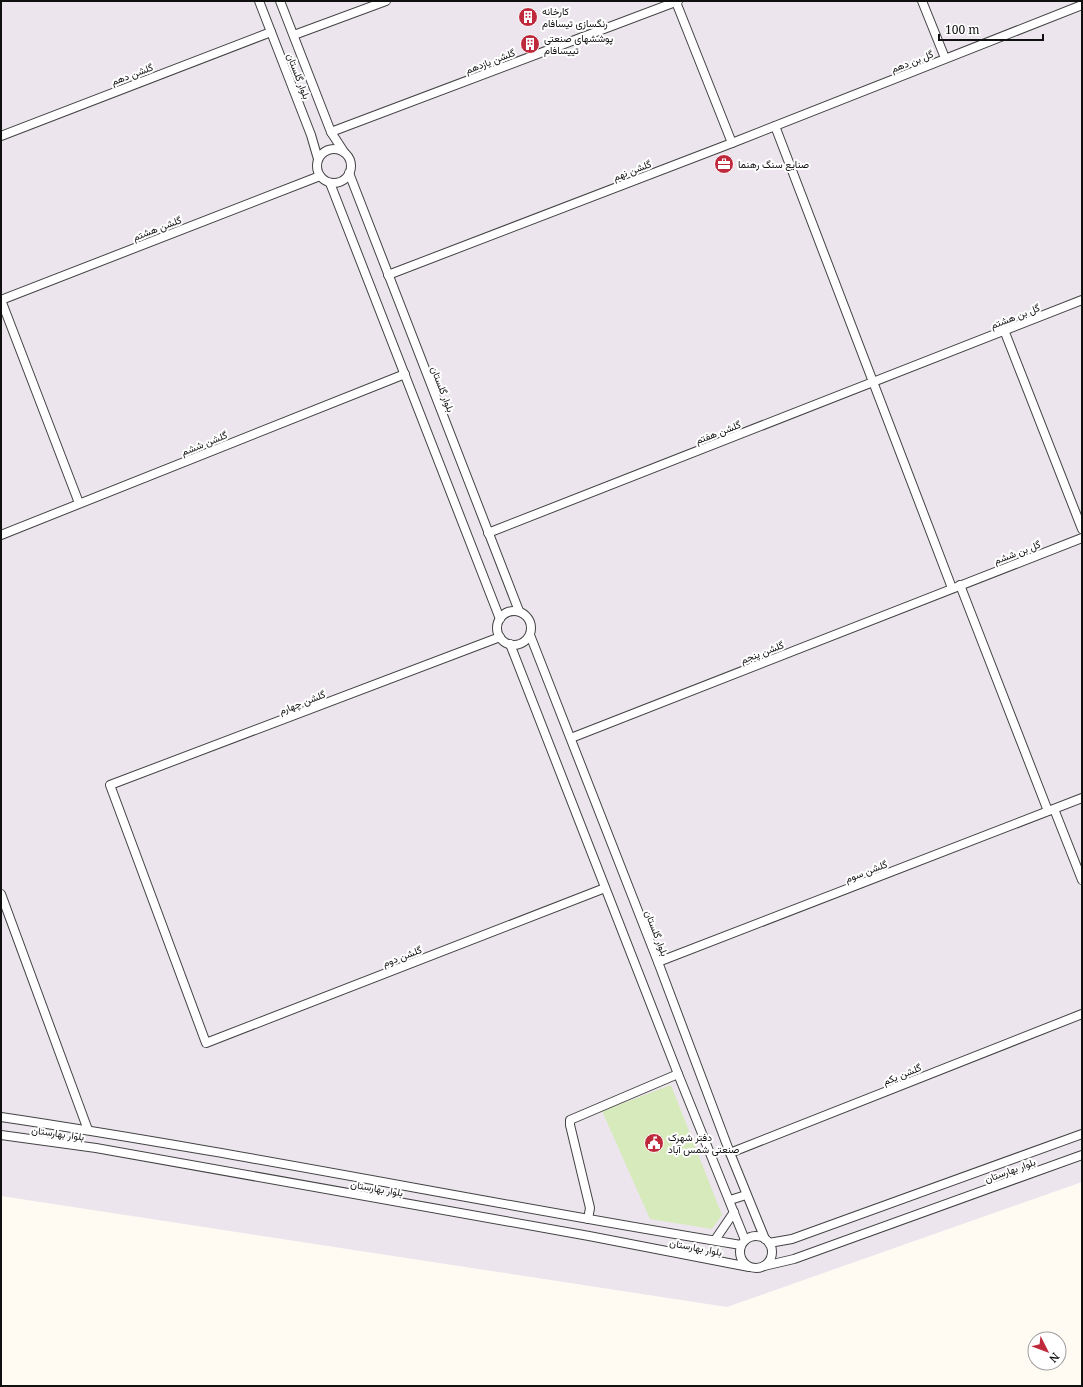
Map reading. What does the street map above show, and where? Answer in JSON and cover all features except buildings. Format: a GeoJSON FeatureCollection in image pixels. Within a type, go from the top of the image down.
{"type":"FeatureCollection","features":[{"type":"Feature","properties":{"kind":"street","name":"بلوار گلستان"},"geometry":{"type":"LineString","coordinates":[[259,1],[311,135],[318,159]]}},
{"type":"Feature","properties":{"kind":"street","name":"بلوار گلستان"},"geometry":{"type":"LineString","coordinates":[[280,1],[331,132],[344,152]]}},
{"type":"Feature","properties":{"kind":"street"},"geometry":{"type":"LineString","coordinates":[[294,35],[386,1]]}},
{"type":"Feature","properties":{"kind":"street"},"geometry":{"type":"LineString","coordinates":[[922,1],[945,58]]}},
{"type":"Feature","properties":{"kind":"street"},"geometry":{"type":"LineString","coordinates":[[677,2],[732,142]]}},
{"type":"Feature","properties":{"kind":"street","name":"گلشن یازدهم"},"geometry":{"type":"LineString","coordinates":[[331,132],[677,2]]}},
{"type":"Feature","properties":{"kind":"street","name":"گل بن دهم"},"geometry":{"type":"LineString","coordinates":[[883,83],[1082,5]]}},
{"type":"Feature","properties":{"kind":"street","name":"گلشن دهم"},"geometry":{"type":"LineString","coordinates":[[1,136],[271,32]]}},
{"type":"Feature","properties":{"kind":"street","name":"گلشن نهم"},"geometry":{"type":"LineString","coordinates":[[388,275],[883,83]]}},
{"type":"Feature","properties":{"kind":"street"},"geometry":{"type":"LineString","coordinates":[[775,126],[872,382],[956,587],[1082,880]]}},
{"type":"Feature","properties":{"kind":"street"},"geometry":{"type":"LineString","coordinates":[[337,149],[344,152],[348,156],[350,162],[349,173],[343,180],[337,183],[330,183],[324,180],[320,176],[317,168],[318,159],[323,153],[329,150],[337,149]]}},
{"type":"Feature","properties":{"kind":"street","name":"بلوار گلستان"},"geometry":{"type":"LineString","coordinates":[[349,173],[519,611]]}},
{"type":"Feature","properties":{"kind":"street","name":"گلشن هشتم"},"geometry":{"type":"LineString","coordinates":[[1,300],[320,176]]}},
{"type":"Feature","properties":{"kind":"street"},"geometry":{"type":"LineString","coordinates":[[330,183],[500,619]]}},
{"type":"Feature","properties":{"kind":"street"},"geometry":{"type":"LineString","coordinates":[[1,300],[80,503]]}},
{"type":"Feature","properties":{"kind":"street","name":"گل بن هشتم"},"geometry":{"type":"LineString","coordinates":[[955,350],[1082,300]]}},
{"type":"Feature","properties":{"kind":"street"},"geometry":{"type":"LineString","coordinates":[[1004,330],[1082,529]]}},
{"type":"Feature","properties":{"kind":"street","name":"گلشن هفتم"},"geometry":{"type":"LineString","coordinates":[[488,533],[955,350]]}},
{"type":"Feature","properties":{"kind":"street","name":"گلشن ششم"},"geometry":{"type":"LineString","coordinates":[[1,534],[405,374]]}},
{"type":"Feature","properties":{"kind":"street","name":"گل بن ششم"},"geometry":{"type":"LineString","coordinates":[[956,587],[1082,538]]}},
{"type":"Feature","properties":{"kind":"street","name":"گلشن پنجم"},"geometry":{"type":"LineString","coordinates":[[571,738],[956,587]]}},
{"type":"Feature","properties":{"kind":"street"},"geometry":{"type":"LineString","coordinates":[[519,611],[528,618],[531,624],[530,635],[519,644],[510,644],[500,637],[497,628],[500,619],[508,612],[519,611]]}},
{"type":"Feature","properties":{"kind":"street","name":"بلوار گلستان"},"geometry":{"type":"LineString","coordinates":[[530,635],[658,962],[746,1195],[767,1241]]}},
{"type":"Feature","properties":{"kind":"street","name":"گلشن چهارم"},"geometry":{"type":"LineString","coordinates":[[206,1043],[110,785],[500,637]]}},
{"type":"Feature","properties":{"kind":"street"},"geometry":{"type":"LineString","coordinates":[[510,644],[678,1074],[730,1200],[743,1243],[740,1255],[742,1260],[749,1267],[754,1268],[764,1266],[768,1263],[772,1254],[767,1241],[755,1236],[743,1243]]}},
{"type":"Feature","properties":{"kind":"street","name":"گلشن سوم"},"geometry":{"type":"LineString","coordinates":[[658,962],[1082,798]]}},
{"type":"Feature","properties":{"kind":"street","name":"گلشن دوم"},"geometry":{"type":"LineString","coordinates":[[206,1043],[605,888]]}},
{"type":"Feature","properties":{"kind":"street"},"geometry":{"type":"LineString","coordinates":[[1,894],[88,1130]]}},
{"type":"Feature","properties":{"kind":"street","name":"گلشن یکم"},"geometry":{"type":"LineString","coordinates":[[730,1153],[1082,1014]]}},
{"type":"Feature","properties":{"kind":"street"},"geometry":{"type":"LineString","coordinates":[[588,1219],[590,1208],[570,1120],[678,1074]]}},
{"type":"Feature","properties":{"kind":"street","name":"بلوار بهارستان"},"geometry":{"type":"LineString","coordinates":[[1,1117],[88,1130],[588,1219],[715,1240],[743,1243]]}},
{"type":"Feature","properties":{"kind":"street","name":"بلوار بهارستان"},"geometry":{"type":"LineString","coordinates":[[767,1241],[792,1239],[1082,1134]]}},
{"type":"Feature","properties":{"kind":"street","name":"بلوار بهارستان"},"geometry":{"type":"LineString","coordinates":[[1,1135],[96,1148],[590,1236],[749,1267]]}},
{"type":"Feature","properties":{"kind":"street","name":"بلوار بهارستان"},"geometry":{"type":"LineString","coordinates":[[764,1266],[794,1259],[1082,1154]]}},
{"type":"Feature","properties":{"kind":"street"},"geometry":{"type":"LineString","coordinates":[[730,1200],[746,1195]]}},
{"type":"Feature","properties":{"kind":"street"},"geometry":{"type":"LineString","coordinates":[[715,1240],[734,1212]]}},
{"type":"Feature","properties":{"kind":"shaded area"},"geometry":{"type":"Polygon","coordinates":[[[1,1],[1082,1],[1082,1182],[727,1307],[1,1196],[1,1]]]}},
{"type":"Feature","properties":{"kind":"green space"},"geometry":{"type":"Polygon","coordinates":[[[671,1085],[722,1215],[712,1229],[650,1219],[602,1111],[671,1085]]]}},
{"type":"Feature","properties":{"kind":"place","name":"کارخانه رنگسازی تیسافام"},"geometry":{"type":"Point","coordinates":[528,17]}},
{"type":"Feature","properties":{"kind":"place","name":"پوششهای صنعتی تییسافام"},"geometry":{"type":"Point","coordinates":[530,44]}},
{"type":"Feature","properties":{"kind":"place","name":"صنایع سنگ رهنما"},"geometry":{"type":"Point","coordinates":[724,164]}},
{"type":"Feature","properties":{"kind":"place","name":"دفتر شهرک صنعتی شمس آباد"},"geometry":{"type":"Point","coordinates":[654,1143]}}]}
